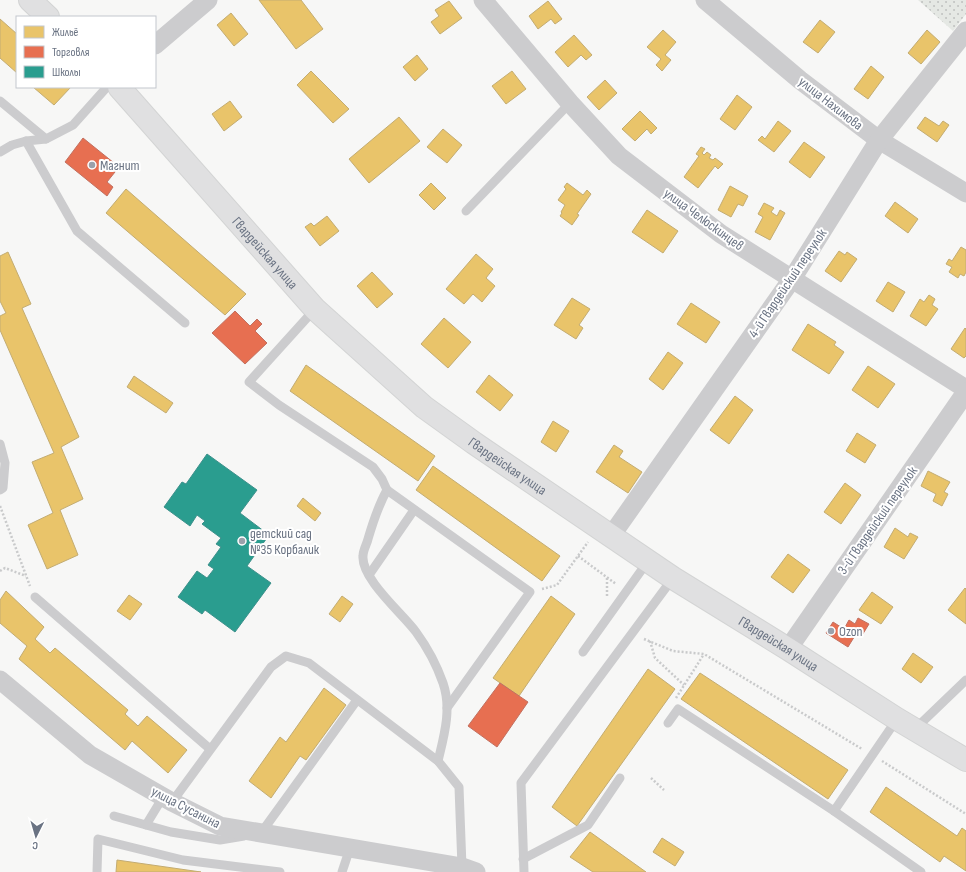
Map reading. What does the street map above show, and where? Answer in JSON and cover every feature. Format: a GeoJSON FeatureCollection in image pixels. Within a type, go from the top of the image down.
{"type":"FeatureCollection","features":[{"type":"Feature","properties":{"kind":"main road"},"geometry":{"type":"LineString","coordinates":[[30,0],[47,16]]}},
{"type":"Feature","properties":{"kind":"main road","name":"Гвардейская улица"},"geometry":{"type":"LineString","coordinates":[[120,88],[315,309],[424,407],[474,443],[673,578],[966,760]]}},
{"type":"Feature","properties":{"kind":"street"},"geometry":{"type":"LineString","coordinates":[[156,44],[208,0]]}},
{"type":"Feature","properties":{"kind":"street","name":"улица Челюскинцев"},"geometry":{"type":"LineString","coordinates":[[483,0],[570,103],[619,156],[721,234],[966,390]]}},
{"type":"Feature","properties":{"kind":"street","name":"улица Нахимова"},"geometry":{"type":"LineString","coordinates":[[705,0],[800,80],[879,140],[966,193]]}},
{"type":"Feature","properties":{"kind":"street","name":"4-й Гвардейский переулок"},"geometry":{"type":"LineString","coordinates":[[605,532],[792,279],[879,140],[963,38]]}},
{"type":"Feature","properties":{"kind":"street","name":"3-й Гвардейский переулок"},"geometry":{"type":"LineString","coordinates":[[788,649],[966,390]]}},
{"type":"Feature","properties":{"kind":"street","name":"улица Сусанина"},"geometry":{"type":"LineString","coordinates":[[0,680],[90,755],[167,800],[220,826],[469,869]]}},
{"type":"Feature","properties":{"kind":"lane"},"geometry":{"type":"LineString","coordinates":[[0,152],[12,145],[26,141],[46,139],[73,125],[106,88]]}},
{"type":"Feature","properties":{"kind":"lane"},"geometry":{"type":"LineString","coordinates":[[0,100],[46,139]]}},
{"type":"Feature","properties":{"kind":"lane"},"geometry":{"type":"LineString","coordinates":[[466,211],[570,103]]}},
{"type":"Feature","properties":{"kind":"lane"},"geometry":{"type":"LineString","coordinates":[[26,141],[76,231],[185,323]]}},
{"type":"Feature","properties":{"kind":"lane"},"geometry":{"type":"LineString","coordinates":[[315,309],[249,382],[279,406],[373,467],[382,479],[387,490],[530,592],[447,708]]}},
{"type":"Feature","properties":{"kind":"lane"},"geometry":{"type":"LineString","coordinates":[[0,444],[5,463],[4,488],[0,490]]}},
{"type":"Feature","properties":{"kind":"lane"},"geometry":{"type":"LineString","coordinates":[[387,490],[379,504],[363,557],[366,570],[369,575],[382,595],[416,632],[430,655],[444,684],[447,701],[447,722],[438,761]]}},
{"type":"Feature","properties":{"kind":"lane"},"geometry":{"type":"LineString","coordinates":[[369,575],[414,510]]}},
{"type":"Feature","properties":{"kind":"lane"},"geometry":{"type":"LineString","coordinates":[[583,652],[648,561]]}},
{"type":"Feature","properties":{"kind":"lane"},"geometry":{"type":"LineString","coordinates":[[524,872],[521,783],[673,578]]}},
{"type":"Feature","properties":{"kind":"lane"},"geometry":{"type":"LineString","coordinates":[[34,597],[210,749]]}},
{"type":"Feature","properties":{"kind":"lane"},"geometry":{"type":"LineString","coordinates":[[146,825],[210,749],[271,667],[286,656],[309,663],[438,761],[459,787],[469,869]]}},
{"type":"Feature","properties":{"kind":"lane"},"geometry":{"type":"LineString","coordinates":[[834,811],[872,755],[906,724],[966,680]]}},
{"type":"Feature","properties":{"kind":"lane"},"geometry":{"type":"LineString","coordinates":[[114,816],[171,832],[220,840],[261,833],[358,700]]}},
{"type":"Feature","properties":{"kind":"lane"},"geometry":{"type":"LineString","coordinates":[[668,722],[678,709],[834,811],[921,872]]}},
{"type":"Feature","properties":{"kind":"lane"},"geometry":{"type":"LineString","coordinates":[[523,859],[588,825],[620,778]]}},
{"type":"Feature","properties":{"kind":"lane"},"geometry":{"type":"LineString","coordinates":[[96,872],[98,840],[183,860],[280,872]]}},
{"type":"Feature","properties":{"kind":"lane"},"geometry":{"type":"LineString","coordinates":[[342,872],[350,848]]}},
{"type":"Feature","properties":{"kind":"path"},"geometry":{"type":"LineString","coordinates":[[0,506],[34,597]]}},
{"type":"Feature","properties":{"kind":"path"},"geometry":{"type":"LineString","coordinates":[[530,592],[557,586],[578,556],[605,532]]}},
{"type":"Feature","properties":{"kind":"path"},"geometry":{"type":"LineString","coordinates":[[578,556],[626,591]]}},
{"type":"Feature","properties":{"kind":"path"},"geometry":{"type":"LineString","coordinates":[[0,571],[5,568],[27,577]]}},
{"type":"Feature","properties":{"kind":"path"},"geometry":{"type":"LineString","coordinates":[[632,634],[673,650],[704,654],[872,755],[966,814]]}},
{"type":"Feature","properties":{"kind":"path"},"geometry":{"type":"LineString","coordinates":[[650,641],[655,658],[684,685]]}},
{"type":"Feature","properties":{"kind":"path"},"geometry":{"type":"LineString","coordinates":[[678,709],[674,700],[704,654]]}},
{"type":"Feature","properties":{"kind":"path"},"geometry":{"type":"LineString","coordinates":[[651,778],[664,790]]}},
{"type":"Feature","properties":{"kind":"shaded area"},"geometry":{"type":"Polygon","coordinates":[[[918,0],[966,0],[966,14],[953,31],[918,0]]]}},
{"type":"Feature","properties":{"kind":"building: Жильё"},"geometry":{"type":"Polygon","coordinates":[[[259,0],[301,0],[323,29],[296,49],[259,0]]]}},
{"type":"Feature","properties":{"kind":"building: Жильё"},"geometry":{"type":"Polygon","coordinates":[[[449,1],[462,18],[440,34],[431,22],[439,16],[435,10],[449,1]]]}},
{"type":"Feature","properties":{"kind":"building: Жильё"},"geometry":{"type":"Polygon","coordinates":[[[548,1],[562,19],[555,24],[551,19],[538,29],[529,16],[548,1]]]}},
{"type":"Feature","properties":{"kind":"building: Жильё"},"geometry":{"type":"Polygon","coordinates":[[[231,13],[248,34],[234,46],[217,25],[231,13]]]}},
{"type":"Feature","properties":{"kind":"building: Жильё"},"geometry":{"type":"Polygon","coordinates":[[[0,19],[16,33],[16,72],[0,58],[0,19]]]}},
{"type":"Feature","properties":{"kind":"building: Жильё"},"geometry":{"type":"Polygon","coordinates":[[[820,20],[835,32],[818,53],[803,42],[820,20]]]}},
{"type":"Feature","properties":{"kind":"building: Жильё"},"geometry":{"type":"Polygon","coordinates":[[[663,30],[676,42],[665,55],[671,60],[662,71],[656,65],[661,59],[647,47],[663,30]]]}},
{"type":"Feature","properties":{"kind":"building: Жильё"},"geometry":{"type":"Polygon","coordinates":[[[927,30],[940,42],[921,64],[908,53],[927,30]]]}},
{"type":"Feature","properties":{"kind":"building: Жильё"},"geometry":{"type":"Polygon","coordinates":[[[574,35],[592,55],[586,60],[581,55],[568,67],[555,52],[574,35]]]}},
{"type":"Feature","properties":{"kind":"building: Жильё"},"geometry":{"type":"Polygon","coordinates":[[[417,55],[428,69],[415,81],[403,67],[417,55]]]}},
{"type":"Feature","properties":{"kind":"building: Жильё"},"geometry":{"type":"Polygon","coordinates":[[[871,66],[884,77],[868,99],[854,89],[871,66]]]}},
{"type":"Feature","properties":{"kind":"building: Жильё"},"geometry":{"type":"Polygon","coordinates":[[[311,71],[349,109],[333,123],[297,85],[311,71]]]}},
{"type":"Feature","properties":{"kind":"building: Жильё"},"geometry":{"type":"Polygon","coordinates":[[[512,71],[526,89],[506,104],[492,86],[512,71]]]}},
{"type":"Feature","properties":{"kind":"building: Жильё"},"geometry":{"type":"Polygon","coordinates":[[[605,80],[617,93],[599,110],[587,97],[605,80]]]}},
{"type":"Feature","properties":{"kind":"building: Жильё"},"geometry":{"type":"Polygon","coordinates":[[[34,88],[70,88],[54,105],[34,88]]]}},
{"type":"Feature","properties":{"kind":"building: Жильё"},"geometry":{"type":"Polygon","coordinates":[[[737,95],[752,107],[735,130],[720,119],[737,95]]]}},
{"type":"Feature","properties":{"kind":"building: Жильё"},"geometry":{"type":"Polygon","coordinates":[[[230,101],[242,117],[224,131],[212,114],[230,101]]]}},
{"type":"Feature","properties":{"kind":"building: Жильё"},"geometry":{"type":"Polygon","coordinates":[[[640,111],[657,128],[651,134],[647,129],[635,141],[622,129],[640,111]]]}},
{"type":"Feature","properties":{"kind":"building: Жильё"},"geometry":{"type":"Polygon","coordinates":[[[399,117],[420,141],[369,183],[349,159],[399,117]]]}},
{"type":"Feature","properties":{"kind":"building: Жильё"},"geometry":{"type":"Polygon","coordinates":[[[925,117],[939,126],[943,121],[949,125],[937,142],[917,128],[925,117]]]}},
{"type":"Feature","properties":{"kind":"building: Жильё"},"geometry":{"type":"Polygon","coordinates":[[[778,121],[791,131],[774,152],[758,140],[762,136],[765,139],[778,121]]]}},
{"type":"Feature","properties":{"kind":"building: Жильё"},"geometry":{"type":"Polygon","coordinates":[[[443,129],[462,145],[447,163],[427,147],[443,129]]]}},
{"type":"Feature","properties":{"kind":"building: Жильё"},"geometry":{"type":"Polygon","coordinates":[[[804,142],[825,157],[810,178],[789,162],[804,142]]]}},
{"type":"Feature","properties":{"kind":"building: Жильё"},"geometry":{"type":"Polygon","coordinates":[[[701,147],[705,149],[702,153],[704,155],[707,152],[711,155],[709,158],[713,160],[715,158],[723,164],[718,169],[715,166],[698,188],[684,177],[699,156],[696,154],[701,147]]]}},
{"type":"Feature","properties":{"kind":"building: Жильё"},"geometry":{"type":"Polygon","coordinates":[[[431,183],[446,198],[434,210],[419,195],[431,183]]]}},
{"type":"Feature","properties":{"kind":"building: Жильё"},"geometry":{"type":"Polygon","coordinates":[[[567,183],[583,195],[587,190],[591,194],[577,214],[579,215],[572,225],[560,216],[565,205],[558,200],[566,189],[564,187],[567,183]]]}},
{"type":"Feature","properties":{"kind":"building: Жильё"},"geometry":{"type":"Polygon","coordinates":[[[730,186],[748,196],[743,206],[738,204],[731,217],[718,210],[730,186]]]}},
{"type":"Feature","properties":{"kind":"building: Жильё"},"geometry":{"type":"Polygon","coordinates":[[[126,189],[246,294],[225,315],[106,213],[126,189]]]}},
{"type":"Feature","properties":{"kind":"building: Жильё"},"geometry":{"type":"Polygon","coordinates":[[[895,202],[918,219],[908,233],[885,216],[895,202]]]}},
{"type":"Feature","properties":{"kind":"building: Жильё"},"geometry":{"type":"Polygon","coordinates":[[[764,203],[774,208],[771,212],[777,216],[780,210],[785,213],[770,240],[755,232],[763,217],[758,214],[764,203]]]}},
{"type":"Feature","properties":{"kind":"building: Жильё"},"geometry":{"type":"Polygon","coordinates":[[[647,210],[678,231],[663,253],[632,232],[647,210]]]}},
{"type":"Feature","properties":{"kind":"building: Жильё"},"geometry":{"type":"Polygon","coordinates":[[[327,216],[339,231],[320,246],[305,227],[311,223],[314,226],[327,216]]]}},
{"type":"Feature","properties":{"kind":"building: Жильё"},"geometry":{"type":"Polygon","coordinates":[[[961,247],[966,250],[966,272],[964,276],[960,274],[958,278],[949,272],[952,267],[946,264],[949,259],[952,261],[961,247]]]}},
{"type":"Feature","properties":{"kind":"building: Жильё"},"geometry":{"type":"Polygon","coordinates":[[[839,251],[845,255],[847,252],[857,259],[841,282],[825,271],[839,251]]]}},
{"type":"Feature","properties":{"kind":"building: Жильё"},"geometry":{"type":"Polygon","coordinates":[[[8,252],[31,304],[22,308],[79,437],[61,447],[83,499],[60,510],[78,555],[47,569],[28,525],[53,513],[32,462],[54,453],[0,330],[0,316],[6,313],[0,301],[0,256],[8,252]]]}},
{"type":"Feature","properties":{"kind":"building: Жильё"},"geometry":{"type":"Polygon","coordinates":[[[476,254],[493,269],[486,278],[495,286],[482,302],[473,294],[464,304],[446,289],[476,254]]]}},
{"type":"Feature","properties":{"kind":"building: Жильё"},"geometry":{"type":"Polygon","coordinates":[[[372,272],[393,294],[377,308],[357,286],[372,272]]]}},
{"type":"Feature","properties":{"kind":"building: Жильё"},"geometry":{"type":"Polygon","coordinates":[[[888,282],[905,292],[893,312],[876,301],[888,282]]]}},
{"type":"Feature","properties":{"kind":"building: Жильё"},"geometry":{"type":"Polygon","coordinates":[[[929,295],[935,299],[932,305],[938,309],[926,326],[910,316],[920,299],[924,302],[929,295]]]}},
{"type":"Feature","properties":{"kind":"building: Жильё"},"geometry":{"type":"Polygon","coordinates":[[[572,298],[590,309],[579,325],[583,328],[576,339],[554,325],[572,298]]]}},
{"type":"Feature","properties":{"kind":"building: Жильё"},"geometry":{"type":"Polygon","coordinates":[[[691,303],[720,322],[706,343],[677,324],[691,303]]]}},
{"type":"Feature","properties":{"kind":"building: Жильё"},"geometry":{"type":"Polygon","coordinates":[[[444,318],[471,342],[448,368],[421,344],[444,318]]]}},
{"type":"Feature","properties":{"kind":"building: Жильё"},"geometry":{"type":"Polygon","coordinates":[[[808,324],[836,342],[834,345],[844,352],[829,374],[792,350],[808,324]]]}},
{"type":"Feature","properties":{"kind":"building: Жильё"},"geometry":{"type":"Polygon","coordinates":[[[965,328],[966,356],[964,358],[951,349],[965,328]]]}},
{"type":"Feature","properties":{"kind":"building: Жильё"},"geometry":{"type":"Polygon","coordinates":[[[668,352],[683,363],[663,390],[649,379],[668,352]]]}},
{"type":"Feature","properties":{"kind":"building: Жильё"},"geometry":{"type":"Polygon","coordinates":[[[306,365],[435,456],[418,481],[290,391],[306,365]]]}},
{"type":"Feature","properties":{"kind":"building: Жильё"},"geometry":{"type":"Polygon","coordinates":[[[868,366],[895,384],[878,408],[852,390],[868,366]]]}},
{"type":"Feature","properties":{"kind":"building: Жильё"},"geometry":{"type":"Polygon","coordinates":[[[489,375],[513,395],[500,411],[476,392],[489,375]]]}},
{"type":"Feature","properties":{"kind":"building: Жильё"},"geometry":{"type":"Polygon","coordinates":[[[134,376],[173,403],[166,413],[127,387],[134,376]]]}},
{"type":"Feature","properties":{"kind":"building: Жильё"},"geometry":{"type":"Polygon","coordinates":[[[735,396],[753,410],[729,444],[710,430],[735,396]]]}},
{"type":"Feature","properties":{"kind":"building: Жильё"},"geometry":{"type":"Polygon","coordinates":[[[553,421],[569,431],[556,452],[541,442],[553,421]]]}},
{"type":"Feature","properties":{"kind":"building: Жильё"},"geometry":{"type":"Polygon","coordinates":[[[857,433],[876,445],[865,463],[846,451],[857,433]]]}},
{"type":"Feature","properties":{"kind":"building: Жильё"},"geometry":{"type":"Polygon","coordinates":[[[614,445],[623,451],[619,457],[642,472],[628,493],[596,472],[614,445]]]}},
{"type":"Feature","properties":{"kind":"building: Жильё"},"geometry":{"type":"Polygon","coordinates":[[[433,466],[560,556],[542,581],[416,490],[433,466]]]}},
{"type":"Feature","properties":{"kind":"building: Жильё"},"geometry":{"type":"Polygon","coordinates":[[[928,471],[950,482],[944,492],[948,494],[942,506],[933,501],[936,494],[921,486],[928,471]]]}},
{"type":"Feature","properties":{"kind":"building: Жильё"},"geometry":{"type":"Polygon","coordinates":[[[845,483],[861,495],[841,524],[824,512],[845,483]]]}},
{"type":"Feature","properties":{"kind":"building: Жильё"},"geometry":{"type":"Polygon","coordinates":[[[303,498],[321,513],[315,521],[297,506],[303,498]]]}},
{"type":"Feature","properties":{"kind":"building: Жильё"},"geometry":{"type":"Polygon","coordinates":[[[895,528],[908,537],[910,533],[918,537],[904,559],[884,547],[895,528]]]}},
{"type":"Feature","properties":{"kind":"building: Жильё"},"geometry":{"type":"Polygon","coordinates":[[[788,554],[810,570],[793,593],[771,577],[788,554]]]}},
{"type":"Feature","properties":{"kind":"building: Жильё"},"geometry":{"type":"Polygon","coordinates":[[[965,588],[966,589],[966,624],[948,610],[965,588]]]}},
{"type":"Feature","properties":{"kind":"building: Жильё"},"geometry":{"type":"Polygon","coordinates":[[[6,591],[44,627],[35,639],[50,653],[55,648],[128,710],[125,714],[138,726],[147,716],[187,750],[168,773],[132,741],[125,750],[19,659],[27,646],[0,623],[0,600],[6,591]]]}},
{"type":"Feature","properties":{"kind":"building: Жильё"},"geometry":{"type":"Polygon","coordinates":[[[872,592],[893,607],[881,624],[859,610],[872,592]]]}},
{"type":"Feature","properties":{"kind":"building: Жильё"},"geometry":{"type":"Polygon","coordinates":[[[129,595],[142,604],[130,620],[117,611],[129,595]]]}},
{"type":"Feature","properties":{"kind":"building: Жильё"},"geometry":{"type":"Polygon","coordinates":[[[342,596],[353,604],[340,622],[329,614],[342,596]]]}},
{"type":"Feature","properties":{"kind":"building: Жильё"},"geometry":{"type":"Polygon","coordinates":[[[551,596],[575,614],[519,696],[493,678],[551,596]]]}},
{"type":"Feature","properties":{"kind":"building: Жильё"},"geometry":{"type":"Polygon","coordinates":[[[913,653],[933,667],[921,683],[902,669],[913,653]]]}},
{"type":"Feature","properties":{"kind":"building: Жильё"},"geometry":{"type":"Polygon","coordinates":[[[648,669],[675,689],[577,826],[552,807],[648,669]]]}},
{"type":"Feature","properties":{"kind":"building: Жильё"},"geometry":{"type":"Polygon","coordinates":[[[700,673],[848,770],[828,799],[681,699],[700,673]]]}},
{"type":"Feature","properties":{"kind":"building: Жильё"},"geometry":{"type":"Polygon","coordinates":[[[324,688],[346,705],[306,760],[300,756],[271,798],[249,781],[280,737],[286,742],[324,688]]]}},
{"type":"Feature","properties":{"kind":"building: Жильё"},"geometry":{"type":"Polygon","coordinates":[[[886,787],[957,836],[962,828],[966,831],[966,871],[944,856],[940,862],[870,812],[886,787]]]}},
{"type":"Feature","properties":{"kind":"building: Жильё"},"geometry":{"type":"Polygon","coordinates":[[[590,832],[646,872],[593,872],[570,857],[590,832]]]}},
{"type":"Feature","properties":{"kind":"building: Жильё"},"geometry":{"type":"Polygon","coordinates":[[[662,838],[684,852],[675,866],[653,852],[662,838]]]}},
{"type":"Feature","properties":{"kind":"building: Жильё"},"geometry":{"type":"Polygon","coordinates":[[[117,860],[201,872],[116,872],[117,860]]]}},
{"type":"Feature","properties":{"kind":"building: Торговля","name":"Магнит"},"geometry":{"type":"Polygon","coordinates":[[[83,138],[119,167],[107,182],[113,187],[107,196],[65,162],[83,138]]]}},
{"type":"Feature","properties":{"kind":"building: Торговля"},"geometry":{"type":"Polygon","coordinates":[[[235,311],[250,326],[257,319],[262,324],[255,331],[267,343],[245,364],[212,333],[235,311]]]}},
{"type":"Feature","properties":{"kind":"building: Торговля"},"geometry":{"type":"Polygon","coordinates":[[[858,618],[869,624],[861,637],[856,634],[848,647],[826,633],[833,622],[844,629],[849,620],[855,624],[858,618]]]}},
{"type":"Feature","properties":{"kind":"building: Торговля"},"geometry":{"type":"Polygon","coordinates":[[[500,683],[528,702],[497,747],[468,726],[500,683]]]}},
{"type":"Feature","properties":{"kind":"building: Школы","name":"детский сад №35 Корбалик"},"geometry":{"type":"Polygon","coordinates":[[[207,454],[257,490],[240,513],[269,535],[247,566],[271,583],[235,632],[205,610],[202,614],[178,597],[197,571],[207,578],[214,569],[208,565],[221,547],[216,544],[221,538],[202,524],[205,521],[197,515],[190,526],[164,507],[182,482],[186,484],[207,454]]]}},
{"type":"Feature","properties":{"kind":"place","name":"Магнит"},"geometry":{"type":"Point","coordinates":[92,165]}},
{"type":"Feature","properties":{"kind":"place","name":"детский сад №35 Корбалик"},"geometry":{"type":"Point","coordinates":[242,541]}},
{"type":"Feature","properties":{"kind":"place","name":"Ozon"},"geometry":{"type":"Point","coordinates":[831,631]}}]}
